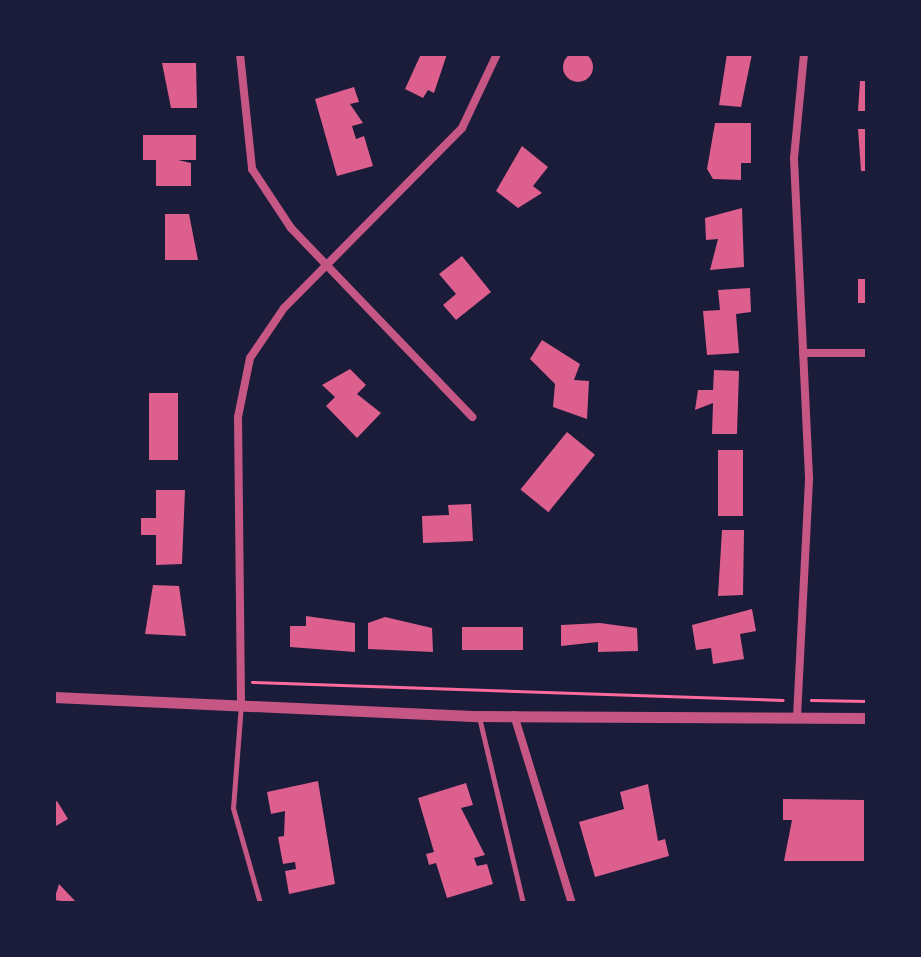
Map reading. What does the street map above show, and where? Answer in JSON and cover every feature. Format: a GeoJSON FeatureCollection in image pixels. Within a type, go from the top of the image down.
{"type":"FeatureCollection","features":[{"type":"Feature","properties":{"kind":"street"},"geometry":{"type":"LineString","coordinates":[[240,54],[252,169],[291,228],[472,417]]}},
{"type":"Feature","properties":{"kind":"street"},"geometry":{"type":"LineString","coordinates":[[241,702],[238,417],[250,358],[284,308],[462,128],[497,54]]}},
{"type":"Feature","properties":{"kind":"street"},"geometry":{"type":"LineString","coordinates":[[797,717],[809,477],[794,158],[804,54]]}},
{"type":"Feature","properties":{"kind":"street"},"geometry":{"type":"LineString","coordinates":[[803,353],[867,353]]}},
{"type":"Feature","properties":{"kind":"street"},"geometry":{"type":"LineString","coordinates":[[54,697],[241,702],[478,716],[867,718]]}},
{"type":"Feature","properties":{"kind":"street"},"geometry":{"type":"LineString","coordinates":[[514,715],[572,903]]}},
{"type":"Feature","properties":{"kind":"lane"},"geometry":{"type":"LineString","coordinates":[[241,702],[233,808],[260,903]]}},
{"type":"Feature","properties":{"kind":"lane"},"geometry":{"type":"LineString","coordinates":[[478,716],[523,903]]}},
{"type":"Feature","properties":{"kind":"path"},"geometry":{"type":"LineString","coordinates":[[240,682],[356,691],[867,701]]}},
{"type":"Feature","properties":{"kind":"building"},"geometry":{"type":"Polygon","coordinates":[[[578,52],[589,56],[593,67],[589,78],[578,82],[567,78],[563,67],[567,56],[578,52]]]}},
{"type":"Feature","properties":{"kind":"building"},"geometry":{"type":"Polygon","coordinates":[[[421,54],[447,54],[434,93],[428,90],[423,98],[405,89],[421,54]]]}},
{"type":"Feature","properties":{"kind":"building"},"geometry":{"type":"Polygon","coordinates":[[[727,54],[752,54],[741,107],[719,105],[727,54]]]}},
{"type":"Feature","properties":{"kind":"building"},"geometry":{"type":"Polygon","coordinates":[[[162,63],[196,63],[197,108],[171,108],[162,63]]]}},
{"type":"Feature","properties":{"kind":"building"},"geometry":{"type":"Polygon","coordinates":[[[860,81],[867,81],[867,111],[858,111],[860,81]]]}},
{"type":"Feature","properties":{"kind":"building"},"geometry":{"type":"Polygon","coordinates":[[[354,87],[359,102],[350,104],[363,123],[352,126],[356,139],[364,136],[373,166],[337,176],[315,99],[354,87]]]}},
{"type":"Feature","properties":{"kind":"building"},"geometry":{"type":"Polygon","coordinates":[[[715,123],[751,123],[751,163],[741,163],[741,180],[713,179],[707,169],[715,123]]]}},
{"type":"Feature","properties":{"kind":"building"},"geometry":{"type":"Polygon","coordinates":[[[858,129],[867,129],[867,171],[861,171],[858,129]]]}},
{"type":"Feature","properties":{"kind":"building"},"geometry":{"type":"Polygon","coordinates":[[[143,135],[196,135],[196,160],[178,160],[191,163],[191,186],[156,186],[156,160],[143,160],[143,135]]]}},
{"type":"Feature","properties":{"kind":"building"},"geometry":{"type":"Polygon","coordinates":[[[522,146],[548,167],[533,186],[542,193],[518,208],[496,191],[522,146]]]}},
{"type":"Feature","properties":{"kind":"building"},"geometry":{"type":"Polygon","coordinates":[[[742,208],[744,267],[710,270],[718,239],[706,240],[705,218],[742,208]]]}},
{"type":"Feature","properties":{"kind":"building"},"geometry":{"type":"Polygon","coordinates":[[[165,214],[189,214],[198,260],[165,260],[165,214]]]}},
{"type":"Feature","properties":{"kind":"building"},"geometry":{"type":"Polygon","coordinates":[[[462,256],[491,292],[456,320],[443,305],[456,294],[439,274],[462,256]]]}},
{"type":"Feature","properties":{"kind":"building"},"geometry":{"type":"Polygon","coordinates":[[[858,279],[867,279],[867,303],[858,303],[858,279]]]}},
{"type":"Feature","properties":{"kind":"building"},"geometry":{"type":"Polygon","coordinates":[[[750,288],[751,312],[736,314],[739,353],[707,355],[703,311],[720,310],[718,290],[750,288]]]}},
{"type":"Feature","properties":{"kind":"building"},"geometry":{"type":"Polygon","coordinates":[[[542,340],[580,364],[574,380],[589,381],[587,419],[553,407],[555,384],[530,359],[542,340]]]}},
{"type":"Feature","properties":{"kind":"building"},"geometry":{"type":"Polygon","coordinates":[[[350,369],[366,385],[357,394],[381,413],[357,438],[326,406],[335,397],[322,385],[350,369]]]}},
{"type":"Feature","properties":{"kind":"building"},"geometry":{"type":"Polygon","coordinates":[[[714,370],[739,371],[737,434],[712,434],[713,403],[695,410],[698,390],[713,390],[714,370]]]}},
{"type":"Feature","properties":{"kind":"building"},"geometry":{"type":"Polygon","coordinates":[[[149,393],[178,393],[178,460],[149,460],[149,393]]]}},
{"type":"Feature","properties":{"kind":"building"},"geometry":{"type":"Polygon","coordinates":[[[567,432],[595,455],[548,512],[520,490],[567,432]]]}},
{"type":"Feature","properties":{"kind":"building"},"geometry":{"type":"Polygon","coordinates":[[[718,450],[743,450],[743,516],[718,516],[718,450]]]}},
{"type":"Feature","properties":{"kind":"building"},"geometry":{"type":"Polygon","coordinates":[[[156,490],[185,490],[182,564],[156,565],[156,535],[141,535],[141,518],[156,518],[156,490]]]}},
{"type":"Feature","properties":{"kind":"building"},"geometry":{"type":"Polygon","coordinates":[[[471,504],[473,541],[423,543],[422,516],[449,515],[448,505],[471,504]]]}},
{"type":"Feature","properties":{"kind":"building"},"geometry":{"type":"Polygon","coordinates":[[[722,530],[744,530],[743,595],[718,596],[722,530]]]}},
{"type":"Feature","properties":{"kind":"building"},"geometry":{"type":"Polygon","coordinates":[[[153,585],[179,586],[186,636],[145,634],[153,585]]]}},
{"type":"Feature","properties":{"kind":"building"},"geometry":{"type":"Polygon","coordinates":[[[752,609],[756,631],[740,634],[744,659],[713,664],[711,648],[696,650],[692,625],[752,609]]]}},
{"type":"Feature","properties":{"kind":"building"},"geometry":{"type":"Polygon","coordinates":[[[306,616],[355,623],[355,652],[290,647],[290,626],[306,626],[306,616]]]}},
{"type":"Feature","properties":{"kind":"building"},"geometry":{"type":"Polygon","coordinates":[[[385,617],[432,628],[433,652],[368,649],[368,623],[385,617]]]}},
{"type":"Feature","properties":{"kind":"building"},"geometry":{"type":"Polygon","coordinates":[[[600,623],[637,628],[638,651],[598,652],[598,642],[561,646],[561,625],[600,623]]]}},
{"type":"Feature","properties":{"kind":"building"},"geometry":{"type":"Polygon","coordinates":[[[462,627],[523,627],[523,650],[462,650],[462,627]]]}},
{"type":"Feature","properties":{"kind":"building"},"geometry":{"type":"Polygon","coordinates":[[[318,781],[335,884],[289,894],[285,871],[296,869],[295,862],[283,864],[278,837],[284,836],[285,811],[271,814],[267,792],[318,781]]]}},
{"type":"Feature","properties":{"kind":"building"},"geometry":{"type":"Polygon","coordinates":[[[466,783],[473,805],[461,808],[485,855],[474,858],[477,866],[487,864],[493,884],[447,898],[436,863],[429,865],[426,854],[434,852],[418,798],[466,783]]]}},
{"type":"Feature","properties":{"kind":"building"},"geometry":{"type":"Polygon","coordinates":[[[648,784],[658,841],[665,839],[669,856],[595,877],[579,822],[624,809],[620,792],[648,784]]]}},
{"type":"Feature","properties":{"kind":"building"},"geometry":{"type":"Polygon","coordinates":[[[783,799],[864,800],[864,861],[784,861],[792,820],[783,820],[783,799]]]}},
{"type":"Feature","properties":{"kind":"building"},"geometry":{"type":"Polygon","coordinates":[[[57,801],[68,819],[54,827],[54,803],[57,801]]]}},
{"type":"Feature","properties":{"kind":"building"},"geometry":{"type":"Polygon","coordinates":[[[59,884],[77,903],[54,900],[59,884]]]}}]}
